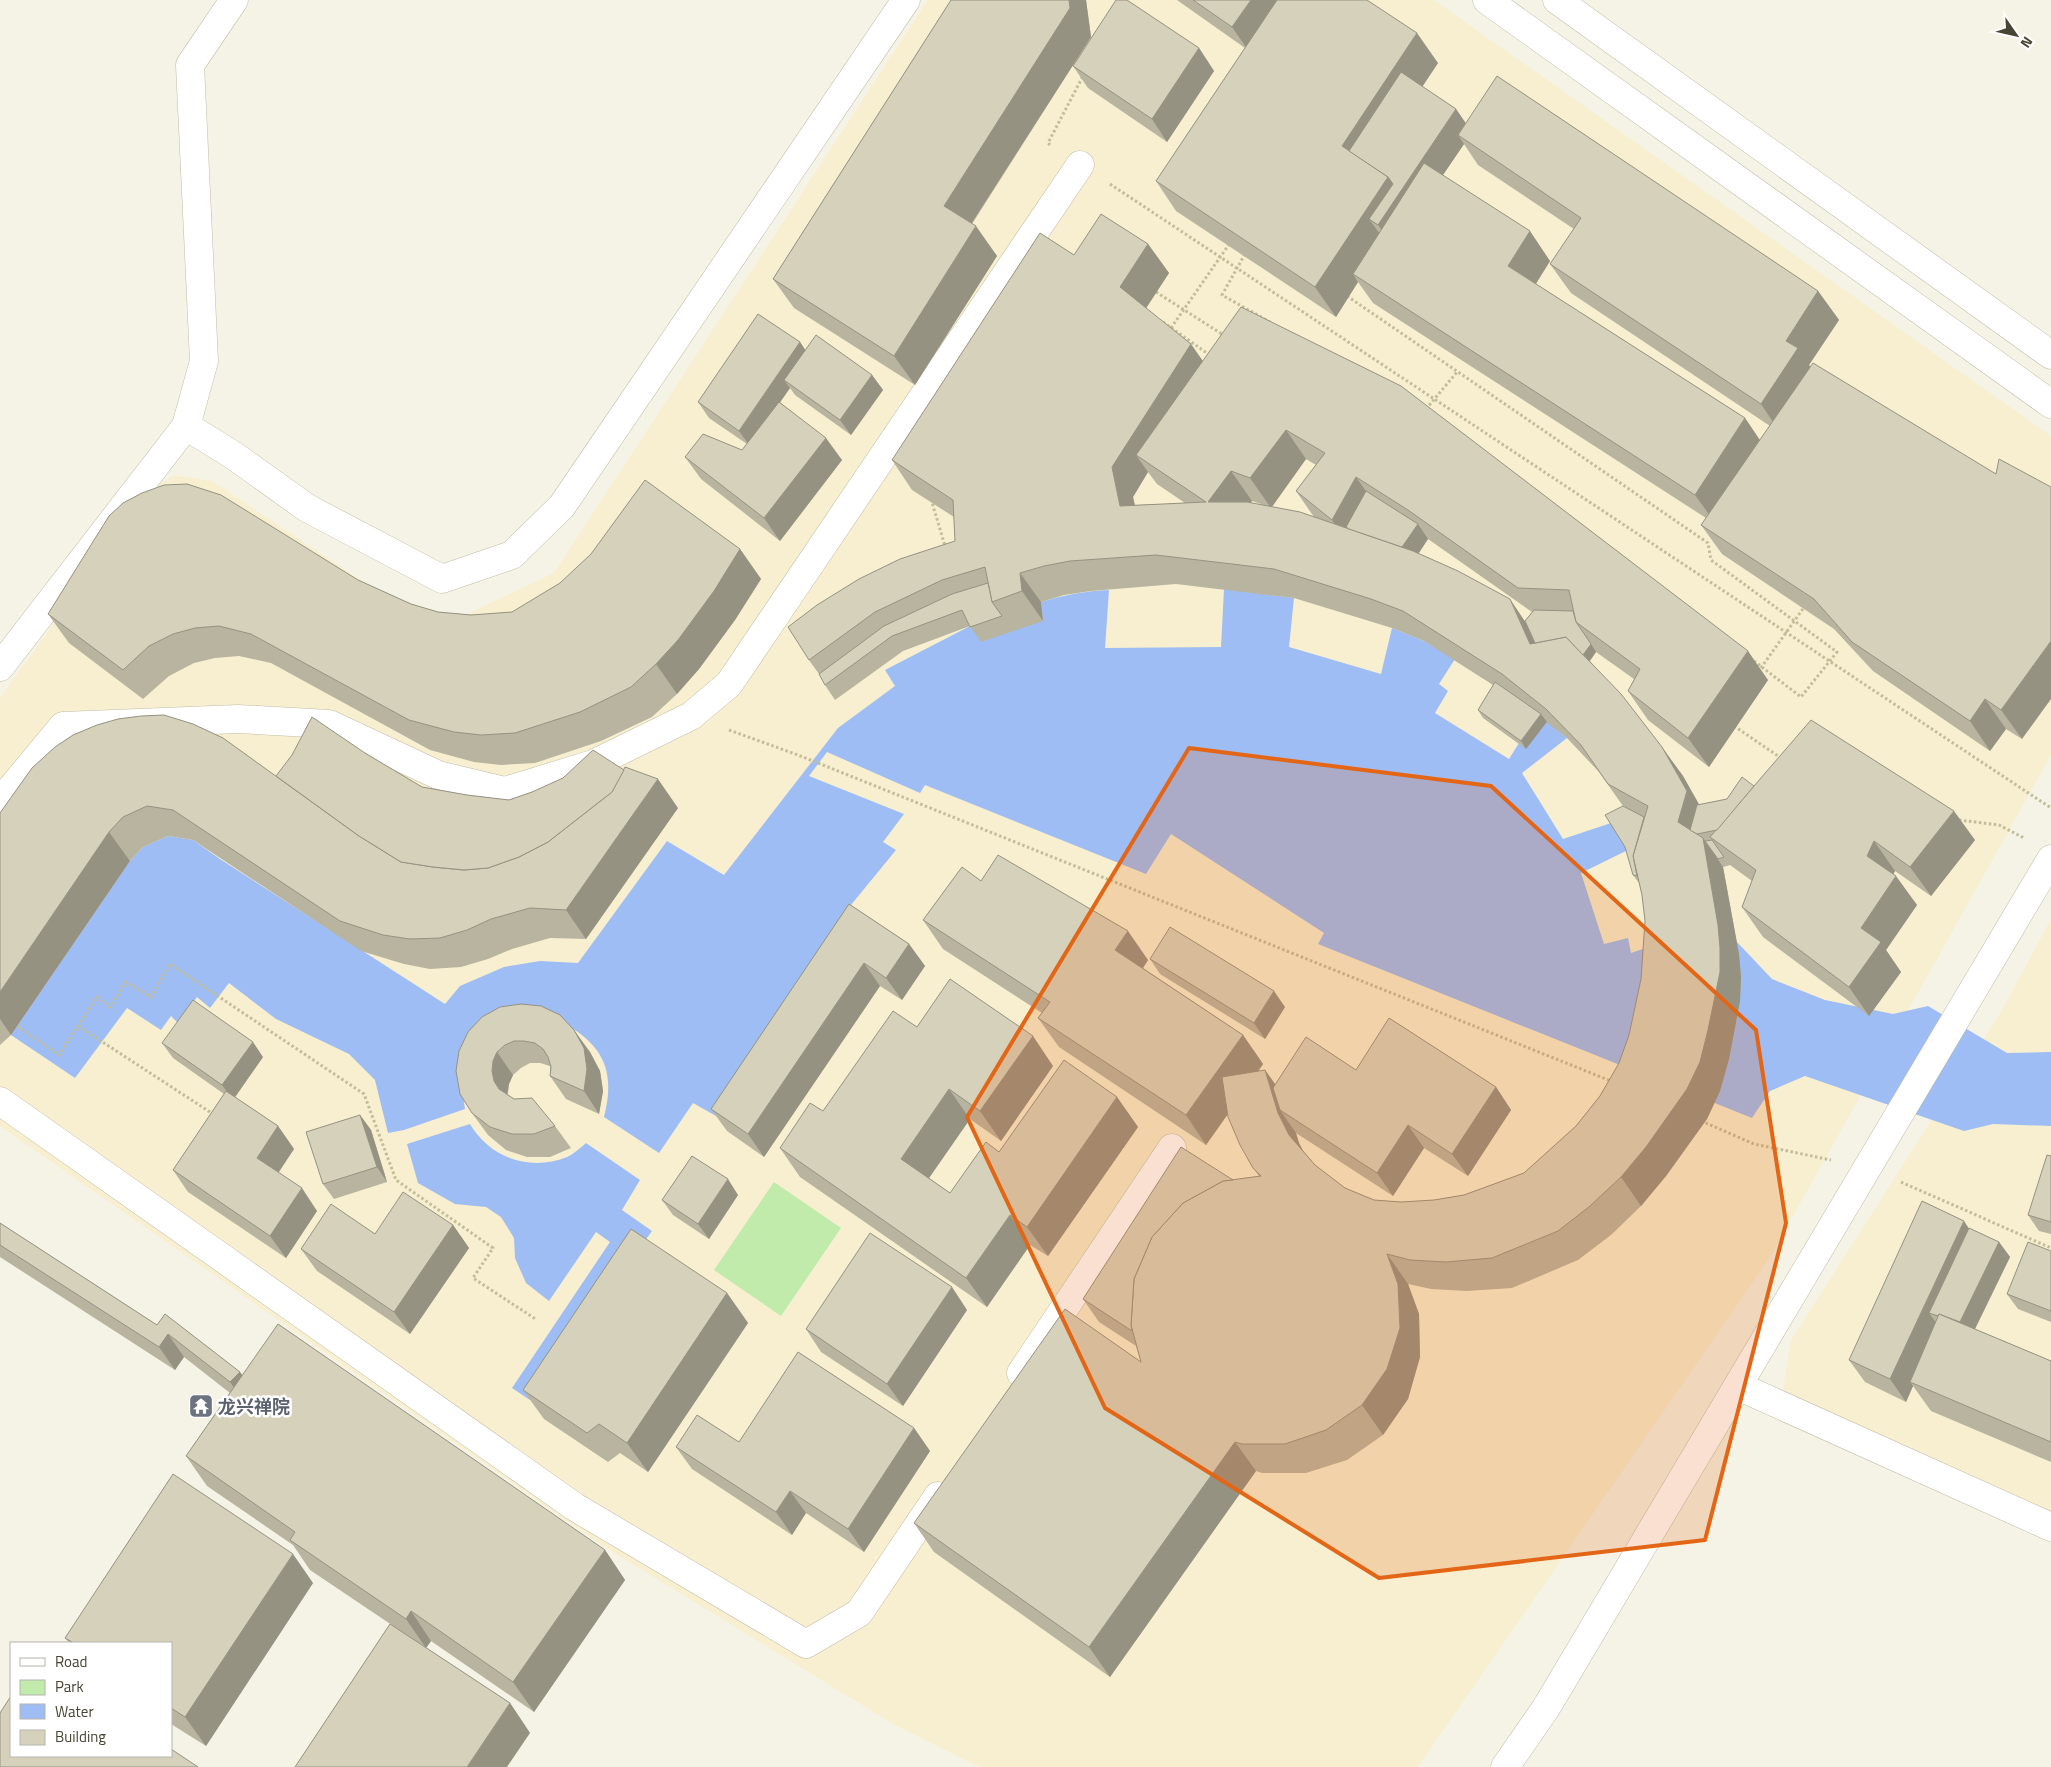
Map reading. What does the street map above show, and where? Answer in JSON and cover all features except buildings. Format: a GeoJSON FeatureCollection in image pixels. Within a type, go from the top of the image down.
{"type":"FeatureCollection","features":[{"type":"Feature","properties":{"kind":"street"},"geometry":{"type":"LineString","coordinates":[[0,667],[186,426],[204,361],[190,65],[234,0]]}},
{"type":"Feature","properties":{"kind":"street"},"geometry":{"type":"LineString","coordinates":[[186,426],[232,454],[307,508],[442,579],[512,555],[562,506],[906,0]]}},
{"type":"Feature","properties":{"kind":"street"},"geometry":{"type":"LineString","coordinates":[[1487,0],[2051,404]]}},
{"type":"Feature","properties":{"kind":"street"},"geometry":{"type":"LineString","coordinates":[[1557,0],[2051,355]]}},
{"type":"Feature","properties":{"kind":"street"},"geometry":{"type":"LineString","coordinates":[[0,802],[63,726],[238,719],[329,724],[438,775],[505,791],[593,764],[691,716],[729,684],[1080,164]]}},
{"type":"Feature","properties":{"kind":"street"},"geometry":{"type":"LineString","coordinates":[[1505,1767],[1546,1708],[2051,859]]}},
{"type":"Feature","properties":{"kind":"street"},"geometry":{"type":"LineString","coordinates":[[0,1101],[575,1507],[806,1644],[859,1613],[954,1472]]}},
{"type":"Feature","properties":{"kind":"street"},"geometry":{"type":"LineString","coordinates":[[1004,1397],[1172,1148]]}},
{"type":"Feature","properties":{"kind":"street"},"geometry":{"type":"LineString","coordinates":[[1738,1386],[2051,1527]]}},
{"type":"Feature","properties":{"kind":"path"},"geometry":{"type":"LineString","coordinates":[[1087,68],[1048,143],[2051,808]]}},
{"type":"Feature","properties":{"kind":"path"},"geometry":{"type":"LineString","coordinates":[[1171,328],[1233,238]]}},
{"type":"Feature","properties":{"kind":"path"},"geometry":{"type":"LineString","coordinates":[[1248,248],[1222,295],[1273,324]]}},
{"type":"Feature","properties":{"kind":"path"},"geometry":{"type":"LineString","coordinates":[[1156,292],[1227,336]]}},
{"type":"Feature","properties":{"kind":"path"},"geometry":{"type":"LineString","coordinates":[[1345,294],[1708,543],[1711,560],[1836,652],[1802,697],[1748,656]]}},
{"type":"Feature","properties":{"kind":"path"},"geometry":{"type":"LineString","coordinates":[[1157,317],[1218,362]]}},
{"type":"Feature","properties":{"kind":"path"},"geometry":{"type":"LineString","coordinates":[[1418,405],[1426,410],[1457,372]]}},
{"type":"Feature","properties":{"kind":"path"},"geometry":{"type":"LineString","coordinates":[[930,495],[947,552]]}},
{"type":"Feature","properties":{"kind":"path"},"geometry":{"type":"LineString","coordinates":[[1753,680],[1809,601]]}},
{"type":"Feature","properties":{"kind":"path"},"geometry":{"type":"LineString","coordinates":[[691,716],[798,755],[1613,1082]]}},
{"type":"Feature","properties":{"kind":"path"},"geometry":{"type":"LineString","coordinates":[[1732,725],[1788,763]]}},
{"type":"Feature","properties":{"kind":"path"},"geometry":{"type":"LineString","coordinates":[[1953,817],[1962,822],[1999,825],[2025,839]]}},
{"type":"Feature","properties":{"kind":"path"},"geometry":{"type":"LineString","coordinates":[[17,1026],[59,1055],[97,997],[110,1007],[126,982],[151,997],[170,964],[364,1094],[396,1180],[493,1248],[473,1278],[537,1320]]}},
{"type":"Feature","properties":{"kind":"path"},"geometry":{"type":"LineString","coordinates":[[78,1026],[214,1114]]}},
{"type":"Feature","properties":{"kind":"path"},"geometry":{"type":"LineString","coordinates":[[1692,1117],[1754,1144],[1868,1167],[2051,1248]]}},
{"type":"Feature","properties":{"kind":"highlighted area"},"geometry":{"type":"Polygon","coordinates":[[[1189,748],[1491,786],[1756,1030],[1786,1223],[1705,1540],[1379,1578],[1105,1408],[967,1117],[1189,748]]]}},
{"type":"Feature","properties":{"kind":"shaded area"},"geometry":{"type":"Polygon","coordinates":[[[928,0],[1434,0],[2051,436],[2051,755],[1769,1259],[1418,1767],[979,1767],[893,1724],[600,1544],[0,1126],[0,698],[152,488],[175,475],[212,481],[394,602],[461,617],[554,573],[928,0]]]}},
{"type":"Feature","properties":{"kind":"shaded area"},"geometry":{"type":"Polygon","coordinates":[[[2051,919],[2051,1514],[1800,1404],[1783,1389],[1791,1340],[2002,1010],[2051,919]]]}},
{"type":"Feature","properties":{"kind":"green space"},"geometry":{"type":"Polygon","coordinates":[[[774,1182],[841,1228],[781,1316],[714,1270],[774,1182]]]}},
{"type":"Feature","properties":{"kind":"water"},"geometry":{"type":"Polygon","coordinates":[[[1224,589],[1294,598],[1289,647],[1381,674],[1392,628],[1424,641],[1455,659],[1439,684],[1448,691],[1435,713],[1509,759],[1519,743],[1526,748],[1547,722],[1567,738],[1522,773],[1563,839],[1611,823],[1628,850],[1581,873],[1604,944],[1628,938],[1631,953],[1663,942],[1735,940],[1772,979],[1825,1000],[1893,1014],[1928,1006],[2007,1053],[2051,1052],[2051,1126],[1993,1124],[1964,1131],[1805,1076],[1770,1091],[1752,1118],[1318,944],[1324,933],[1171,834],[1146,874],[925,785],[920,793],[827,752],[809,776],[904,814],[883,842],[896,850],[846,911],[725,1121],[693,1103],[659,1153],[604,1117],[608,1086],[607,1072],[603,1060],[588,1040],[562,1022],[462,1089],[465,1109],[404,1130],[388,1133],[375,1080],[349,1054],[276,1019],[229,983],[210,1008],[197,997],[178,1023],[171,1016],[161,1030],[127,1008],[75,1078],[11,1035],[130,861],[143,847],[168,836],[193,840],[445,1004],[460,986],[504,967],[540,961],[578,963],[667,841],[724,875],[838,728],[895,686],[885,670],[972,625],[1043,621],[1041,602],[1075,594],[1109,590],[1105,648],[1221,647],[1224,589]]]}},
{"type":"Feature","properties":{"kind":"water"},"geometry":{"type":"Polygon","coordinates":[[[470,1124],[488,1146],[512,1159],[525,1162],[539,1163],[567,1157],[575,1153],[586,1143],[640,1180],[622,1210],[652,1231],[530,1400],[512,1388],[610,1242],[596,1232],[549,1301],[526,1283],[515,1258],[514,1238],[501,1217],[486,1207],[455,1204],[418,1183],[407,1144],[470,1124]]]}},
{"type":"Feature","properties":{"kind":"place","name":"龙兴禅院"},"geometry":{"type":"Point","coordinates":[201,1406]}}]}
